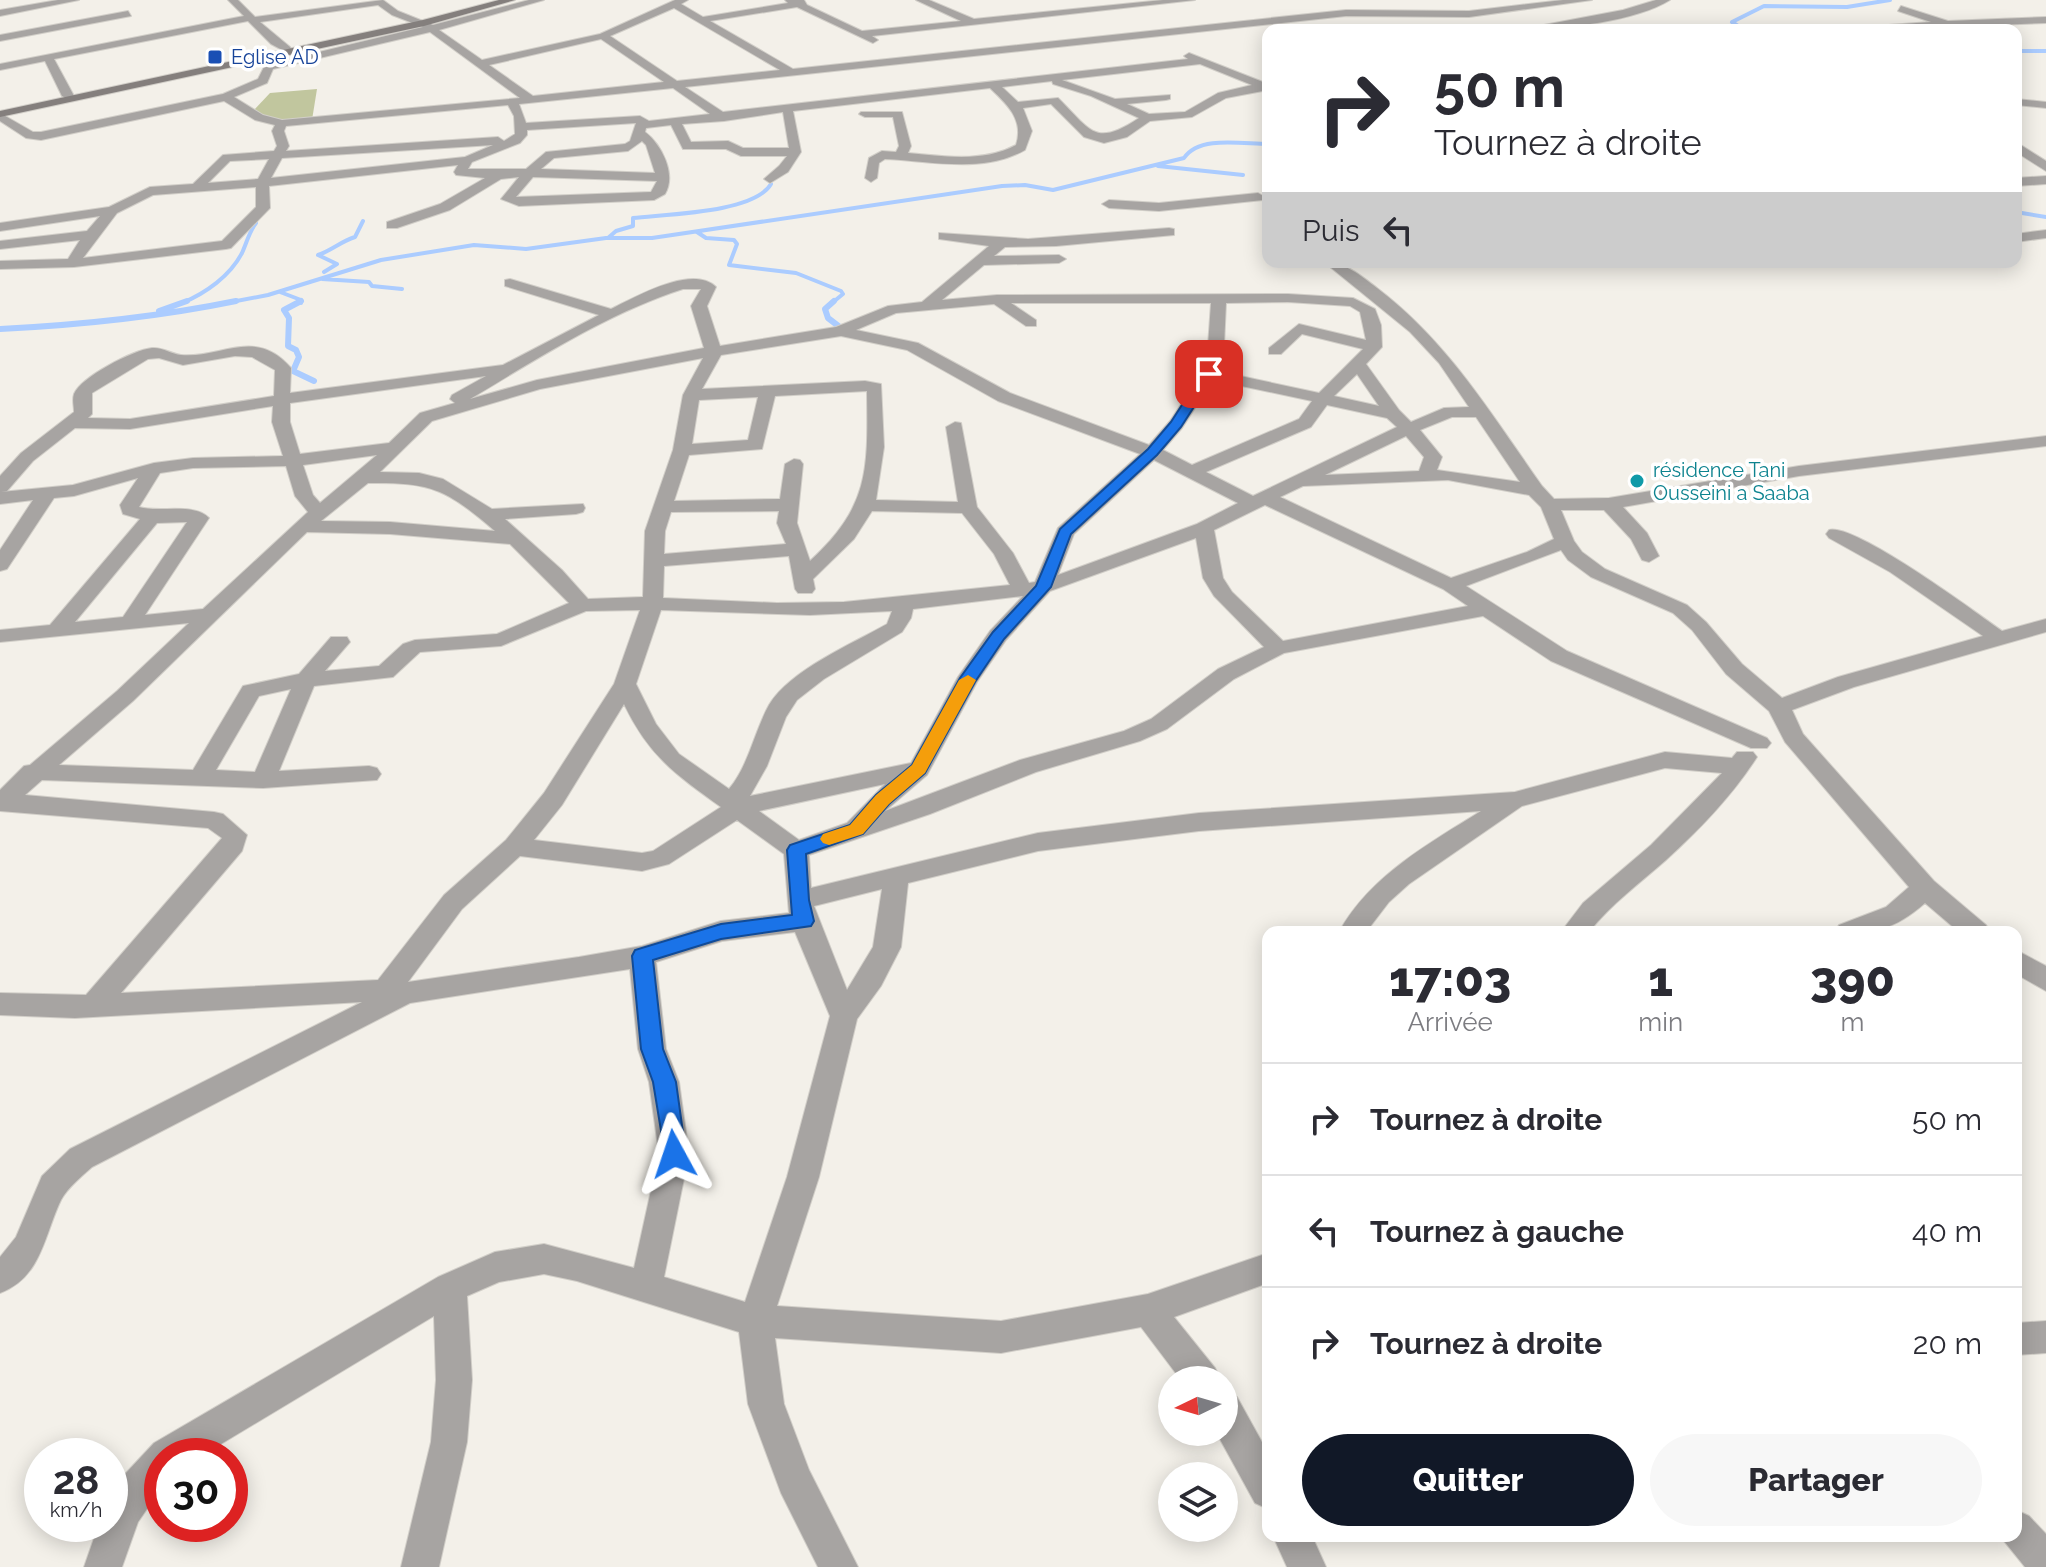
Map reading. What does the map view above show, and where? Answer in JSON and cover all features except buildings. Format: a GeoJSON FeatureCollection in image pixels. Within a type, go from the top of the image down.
{"type":"FeatureCollection","features":[{"type":"Feature","properties":{"kind":"street"},"geometry":{"type":"LineString","coordinates":[[0,13],[74,0]]}},
{"type":"Feature","properties":{"kind":"street"},"geometry":{"type":"LineString","coordinates":[[118,0],[150,36]]}},
{"type":"Feature","properties":{"kind":"street"},"geometry":{"type":"LineString","coordinates":[[233,0],[250,19],[286,49]]}},
{"type":"Feature","properties":{"kind":"street"},"geometry":{"type":"LineString","coordinates":[[0,114],[68,96],[286,49],[423,25],[499,0]]}},
{"type":"Feature","properties":{"kind":"street"},"geometry":{"type":"LineString","coordinates":[[0,114],[30,135],[41,136],[226,97],[263,81],[269,67],[510,0]]}},
{"type":"Feature","properties":{"kind":"street"},"geometry":{"type":"LineString","coordinates":[[0,114],[539,0]]}},
{"type":"Feature","properties":{"kind":"street"},"geometry":{"type":"LineString","coordinates":[[700,20],[794,2],[825,0]]}},
{"type":"Feature","properties":{"kind":"street"},"geometry":{"type":"LineString","coordinates":[[921,0],[971,22]]}},
{"type":"Feature","properties":{"kind":"street"},"geometry":{"type":"LineString","coordinates":[[1045,0],[1099,21]]}},
{"type":"Feature","properties":{"kind":"street"},"geometry":{"type":"LineString","coordinates":[[859,34],[1190,0]]}},
{"type":"Feature","properties":{"kind":"street"},"geometry":{"type":"LineString","coordinates":[[1319,0],[1367,24]]}},
{"type":"Feature","properties":{"kind":"street"},"geometry":{"type":"LineString","coordinates":[[226,97],[259,118],[282,123],[444,114],[512,102],[1346,13],[1469,14],[1587,0]]}},
{"type":"Feature","properties":{"kind":"street"},"geometry":{"type":"LineString","coordinates":[[1558,24],[1625,13],[1665,0]]}},
{"type":"Feature","properties":{"kind":"street"},"geometry":{"type":"LineString","coordinates":[[380,2],[482,63],[531,100]]}},
{"type":"Feature","properties":{"kind":"street"},"geometry":{"type":"LineString","coordinates":[[0,67],[250,19],[380,2],[398,3]]}},
{"type":"Feature","properties":{"kind":"street"},"geometry":{"type":"LineString","coordinates":[[482,63],[603,36],[679,2],[700,20],[792,73]]}},
{"type":"Feature","properties":{"kind":"street"},"geometry":{"type":"LineString","coordinates":[[794,2],[937,72]]}},
{"type":"Feature","properties":{"kind":"street"},"geometry":{"type":"LineString","coordinates":[[1901,9],[1947,24],[2046,20]]}},
{"type":"Feature","properties":{"kind":"street"},"geometry":{"type":"LineString","coordinates":[[0,38],[128,14]]}},
{"type":"Feature","properties":{"kind":"street"},"geometry":{"type":"LineString","coordinates":[[1112,26],[1163,46]]}},
{"type":"Feature","properties":{"kind":"street"},"geometry":{"type":"LineString","coordinates":[[603,36],[724,118]]}},
{"type":"Feature","properties":{"kind":"street"},"geometry":{"type":"LineString","coordinates":[[1176,51],[1262,85]]}},
{"type":"Feature","properties":{"kind":"street"},"geometry":{"type":"LineString","coordinates":[[48,57],[68,96]]}},
{"type":"Feature","properties":{"kind":"street"},"geometry":{"type":"LineString","coordinates":[[789,115],[1202,61]]}},
{"type":"Feature","properties":{"kind":"street"},"geometry":{"type":"LineString","coordinates":[[1244,76],[1262,73]]}},
{"type":"Feature","properties":{"kind":"street"},"geometry":{"type":"LineString","coordinates":[[948,77],[972,89]]}},
{"type":"Feature","properties":{"kind":"street"},"geometry":{"type":"LineString","coordinates":[[1052,80],[1115,102],[1147,118]]}},
{"type":"Feature","properties":{"kind":"street"},"geometry":{"type":"LineString","coordinates":[[871,178],[873,161],[878,156],[975,160],[1014,154],[1022,148],[1025,122],[1016,106],[994,86]]}},
{"type":"Feature","properties":{"kind":"street"},"geometry":{"type":"LineString","coordinates":[[1054,100],[1088,134],[1097,138],[1123,134],[1147,118],[1188,115],[1222,95],[1262,88]]}},
{"type":"Feature","properties":{"kind":"street"},"geometry":{"type":"LineString","coordinates":[[1016,106],[1054,100],[1080,91]]}},
{"type":"Feature","properties":{"kind":"street"},"geometry":{"type":"LineString","coordinates":[[566,96],[566,124]]}},
{"type":"Feature","properties":{"kind":"street"},"geometry":{"type":"LineString","coordinates":[[1115,102],[1166,97]]}},
{"type":"Feature","properties":{"kind":"street"},"geometry":{"type":"LineString","coordinates":[[0,227],[112,210],[150,191],[199,185],[262,183],[467,160],[516,140],[521,135],[520,116],[512,102]]}},
{"type":"Feature","properties":{"kind":"street"},"geometry":{"type":"LineString","coordinates":[[2022,103],[2046,105]]}},
{"type":"Feature","properties":{"kind":"street"},"geometry":{"type":"LineString","coordinates":[[640,129],[724,118],[896,113],[905,146],[900,156]]}},
{"type":"Feature","properties":{"kind":"street"},"geometry":{"type":"LineString","coordinates":[[770,179],[784,169],[795,152],[789,115]]}},
{"type":"Feature","properties":{"kind":"street"},"geometry":{"type":"LineString","coordinates":[[521,127],[643,120],[635,143],[619,149],[550,155],[511,194],[508,199],[511,202],[648,197],[661,191],[663,177],[652,143],[640,129]]}},
{"type":"Feature","properties":{"kind":"street"},"geometry":{"type":"LineString","coordinates":[[675,122],[687,146],[728,145],[741,152],[795,152]]}},
{"type":"Feature","properties":{"kind":"street"},"geometry":{"type":"LineString","coordinates":[[0,265],[74,263],[226,245],[263,208],[262,183],[283,146],[278,131],[282,123]]}},
{"type":"Feature","properties":{"kind":"street"},"geometry":{"type":"LineString","coordinates":[[199,185],[227,158],[516,140]]}},
{"type":"Feature","properties":{"kind":"street"},"geometry":{"type":"LineString","coordinates":[[2022,145],[2046,147]]}},
{"type":"Feature","properties":{"kind":"street"},"geometry":{"type":"LineString","coordinates":[[2022,149],[2046,167]]}},
{"type":"Feature","properties":{"kind":"street"},"geometry":{"type":"LineString","coordinates":[[467,160],[460,172],[498,175],[590,172],[606,176],[663,177]]}},
{"type":"Feature","properties":{"kind":"street"},"geometry":{"type":"LineString","coordinates":[[392,225],[445,207],[498,175]]}},
{"type":"Feature","properties":{"kind":"street"},"geometry":{"type":"LineString","coordinates":[[2022,182],[2046,180]]}},
{"type":"Feature","properties":{"kind":"street"},"geometry":{"type":"LineString","coordinates":[[1242,185],[1262,200]]}},
{"type":"Feature","properties":{"kind":"street"},"geometry":{"type":"LineString","coordinates":[[1109,204],[1159,207],[1262,201]]}},
{"type":"Feature","properties":{"kind":"street"},"geometry":{"type":"LineString","coordinates":[[74,263],[79,250],[112,210]]}},
{"type":"Feature","properties":{"kind":"street"},"geometry":{"type":"LineString","coordinates":[[944,236],[1003,242],[1169,232]]}},
{"type":"Feature","properties":{"kind":"street"},"geometry":{"type":"LineString","coordinates":[[2022,237],[2046,234]]}},
{"type":"Feature","properties":{"kind":"street"},"geometry":{"type":"LineString","coordinates":[[0,245],[91,235]]}},
{"type":"Feature","properties":{"kind":"street"},"geometry":{"type":"LineString","coordinates":[[927,305],[1003,242]]}},
{"type":"Feature","properties":{"kind":"street"},"geometry":{"type":"LineString","coordinates":[[980,261],[1059,259]]}},
{"type":"Feature","properties":{"kind":"street"},"geometry":{"type":"LineString","coordinates":[[1340,268],[1366,285],[1414,327],[1470,390],[1481,412],[1559,523],[1564,541],[1575,556],[1598,573],[1680,609],[1699,626],[1734,669],[1779,707],[1793,737],[1925,888],[1970,926]]}},
{"type":"Feature","properties":{"kind":"street"},"geometry":{"type":"LineString","coordinates":[[510,283],[611,314]]}},
{"type":"Feature","properties":{"kind":"street"},"geometry":{"type":"LineString","coordinates":[[0,1278],[16,1266],[31,1244],[50,1191],[62,1174],[81,1158],[396,992],[453,902],[515,846],[553,799],[625,684],[653,603],[654,561],[661,507],[682,450],[691,395],[714,353],[699,306],[708,290],[707,285],[672,286],[611,314],[426,417],[364,478],[302,526],[125,696],[32,772],[1,802]]}},
{"type":"Feature","properties":{"kind":"street"},"geometry":{"type":"LineString","coordinates":[[426,417],[608,369],[841,331],[893,309],[927,305],[997,299],[1288,298],[1362,304],[1367,309],[1373,325],[1374,347],[1322,399],[1309,418],[1293,430],[1192,472]]}},
{"type":"Feature","properties":{"kind":"street"},"geometry":{"type":"LineString","coordinates":[[997,299],[1007,309],[1031,323]]}},
{"type":"Feature","properties":{"kind":"street"},"geometry":{"type":"LineString","coordinates":[[856,829],[882,799],[919,769],[966,682],[1033,588],[1065,532],[1152,452],[1176,424],[1209,374],[1208,365],[1216,346],[1219,300]]}},
{"type":"Feature","properties":{"kind":"street"},"geometry":{"type":"LineString","coordinates":[[1275,351],[1299,329],[1374,347]]}},
{"type":"Feature","properties":{"kind":"street"},"geometry":{"type":"LineString","coordinates":[[841,331],[904,343],[1004,397],[1152,452],[1450,585],[1559,656],[1759,743],[1793,737]]}},
{"type":"Feature","properties":{"kind":"street"},"geometry":{"type":"LineString","coordinates":[[0,487],[27,457],[83,414],[81,397],[85,390],[138,357],[152,353],[171,354],[183,360],[242,350],[256,351],[283,368],[281,422],[304,496],[318,513]]}},
{"type":"Feature","properties":{"kind":"street"},"geometry":{"type":"LineString","coordinates":[[1358,364],[1401,421],[1426,445],[1433,457],[1427,474]]}},
{"type":"Feature","properties":{"kind":"street"},"geometry":{"type":"LineString","coordinates":[[74,423],[130,424],[512,368]]}},
{"type":"Feature","properties":{"kind":"street"},"geometry":{"type":"LineString","coordinates":[[1209,374],[1322,399],[1401,421],[1450,412],[1481,412]]}},
{"type":"Feature","properties":{"kind":"street"},"geometry":{"type":"LineString","coordinates":[[691,395],[875,388],[876,440],[865,505],[849,531],[805,576]]}},
{"type":"Feature","properties":{"kind":"street"},"geometry":{"type":"LineString","coordinates":[[682,450],[756,445],[768,390]]}},
{"type":"Feature","properties":{"kind":"street"},"geometry":{"type":"LineString","coordinates":[[200,778],[251,691],[279,683],[385,672],[395,667],[406,650],[415,646],[501,640],[582,605],[653,603],[806,609],[903,604],[1033,588],[1204,528],[1376,442],[1401,421]]}},
{"type":"Feature","properties":{"kind":"street"},"geometry":{"type":"LineString","coordinates":[[955,427],[968,508],[1033,588]]}},
{"type":"Feature","properties":{"kind":"street"},"geometry":{"type":"LineString","coordinates":[[1297,482],[1427,474],[1461,476],[1542,498],[1609,504],[1799,471],[2046,441]]}},
{"type":"Feature","properties":{"kind":"street"},"geometry":{"type":"LineString","coordinates":[[0,498],[46,495],[154,468],[193,463],[291,461],[392,448]]}},
{"type":"Feature","properties":{"kind":"street"},"geometry":{"type":"LineString","coordinates":[[0,456],[27,457]]}},
{"type":"Feature","properties":{"kind":"street"},"geometry":{"type":"LineString","coordinates":[[794,464],[787,523],[805,576],[806,609]]}},
{"type":"Feature","properties":{"kind":"street"},"geometry":{"type":"LineString","coordinates":[[130,622],[199,518],[152,517],[130,510],[129,505],[154,468]]}},
{"type":"Feature","properties":{"kind":"street"},"geometry":{"type":"LineString","coordinates":[[364,478],[428,480],[442,484],[514,538],[569,587],[582,605]]}},
{"type":"Feature","properties":{"kind":"street"},"geometry":{"type":"LineString","coordinates":[[0,565],[46,495]]}},
{"type":"Feature","properties":{"kind":"street"},"geometry":{"type":"LineString","coordinates":[[1609,504],[1640,537],[1649,556]]}},
{"type":"Feature","properties":{"kind":"street"},"geometry":{"type":"LineString","coordinates":[[661,507],[787,505]]}},
{"type":"Feature","properties":{"kind":"street"},"geometry":{"type":"LineString","coordinates":[[865,505],[968,508]]}},
{"type":"Feature","properties":{"kind":"street"},"geometry":{"type":"LineString","coordinates":[[486,515],[576,508]]}},
{"type":"Feature","properties":{"kind":"street"},"geometry":{"type":"LineString","coordinates":[[57,630],[152,517]]}},
{"type":"Feature","properties":{"kind":"street"},"geometry":{"type":"LineString","coordinates":[[302,526],[390,528],[514,538]]}},
{"type":"Feature","properties":{"kind":"street"},"geometry":{"type":"LineString","coordinates":[[1204,528],[1213,578],[1224,596],[1278,648]]}},
{"type":"Feature","properties":{"kind":"street"},"geometry":{"type":"LineString","coordinates":[[1836,534],[1897,568],[1999,638]]}},
{"type":"Feature","properties":{"kind":"street"},"geometry":{"type":"LineString","coordinates":[[1450,585],[1534,556],[1564,541]]}},
{"type":"Feature","properties":{"kind":"street"},"geometry":{"type":"LineString","coordinates":[[654,561],[798,549]]}},
{"type":"Feature","properties":{"kind":"street"},"geometry":{"type":"LineString","coordinates":[[515,846],[642,862],[660,858],[735,805],[755,770],[783,701],[895,628],[901,618],[903,604]]}},
{"type":"Feature","properties":{"kind":"street"},"geometry":{"type":"LineString","coordinates":[[796,850],[1028,766],[1132,736],[1159,724],[1226,674],[1278,648],[1486,609]]}},
{"type":"Feature","properties":{"kind":"street"},"geometry":{"type":"LineString","coordinates":[[0,636],[207,615]]}},
{"type":"Feature","properties":{"kind":"street"},"geometry":{"type":"LineString","coordinates":[[1779,707],[1846,682],[2046,625]]}},
{"type":"Feature","properties":{"kind":"street"},"geometry":{"type":"LineString","coordinates":[[263,780],[306,680],[339,642]]}},
{"type":"Feature","properties":{"kind":"street"},"geometry":{"type":"LineString","coordinates":[[625,684],[646,726],[671,759],[796,850],[801,911],[844,1016]]}},
{"type":"Feature","properties":{"kind":"street"},"geometry":{"type":"LineString","coordinates":[[1579,926],[1592,910],[1660,851],[1721,791],[1737,766],[1759,743]]}},
{"type":"Feature","properties":{"kind":"street"},"geometry":{"type":"LineString","coordinates":[[0,1004],[93,1006],[206,998],[396,992],[642,956],[721,931],[801,911],[896,878],[1038,842],[1199,822],[1515,800],[1648,763],[1684,760],[1737,766]]}},
{"type":"Feature","properties":{"kind":"street"},"geometry":{"type":"LineString","coordinates":[[735,805],[919,769]]}},
{"type":"Feature","properties":{"kind":"street"},"geometry":{"type":"LineString","coordinates":[[32,772],[263,780],[369,774]]}},
{"type":"Feature","properties":{"kind":"street"},"geometry":{"type":"LineString","coordinates":[[1355,926],[1358,918],[1386,889],[1515,800]]}},
{"type":"Feature","properties":{"kind":"street"},"geometry":{"type":"LineString","coordinates":[[1,802],[214,820],[235,835],[233,845],[224,856],[93,1006]]}},
{"type":"Feature","properties":{"kind":"street"},"geometry":{"type":"LineString","coordinates":[[839,1567],[794,1480],[766,1404],[755,1321],[803,1177],[844,1016],[871,978],[887,947],[896,878]]}},
{"type":"Feature","properties":{"kind":"street"},"geometry":{"type":"LineString","coordinates":[[1864,926],[1895,914],[1925,888]]}},
{"type":"Feature","properties":{"kind":"street"},"geometry":{"type":"LineString","coordinates":[[642,956],[652,1049],[664,1082],[674,1154],[663,1217],[645,1288]]}},
{"type":"Feature","properties":{"kind":"street"},"geometry":{"type":"LineString","coordinates":[[197,1438],[450,1288],[495,1267],[521,1261],[544,1259],[577,1266],[755,1321],[1001,1337],[1148,1310],[1262,1270]]}},
{"type":"Feature","properties":{"kind":"street"},"geometry":{"type":"LineString","coordinates":[[420,1567],[449,1442],[454,1380],[450,1288]]}},
{"type":"Feature","properties":{"kind":"street"},"geometry":{"type":"LineString","coordinates":[[1148,1310],[1192,1366]]}},
{"type":"Feature","properties":{"kind":"street"},"geometry":{"type":"LineString","coordinates":[[2022,1339],[2046,1337]]}},
{"type":"Feature","properties":{"kind":"street"},"geometry":{"type":"LineString","coordinates":[[1238,1435],[1262,1479]]}},
{"type":"Feature","properties":{"kind":"street"},"geometry":{"type":"LineString","coordinates":[[103,1567],[120,1513],[144,1479]]}},
{"type":"Feature","properties":{"kind":"street"},"geometry":{"type":"LineString","coordinates":[[2022,1536],[2046,1562]]}},
{"type":"Feature","properties":{"kind":"street"},"geometry":{"type":"LineString","coordinates":[[1295,1542],[1307,1567]]}},
{"type":"Feature","properties":{"kind":"green space"},"geometry":{"type":"Polygon","coordinates":[[[317,89],[312,120],[282,123],[252,112],[270,93],[317,89]]]}},
{"type":"Feature","properties":{"kind":"waterway"},"geometry":{"type":"LineString","coordinates":[[1735,24],[1732,22],[1764,6],[1847,7],[1890,0]]}},
{"type":"Feature","properties":{"kind":"waterway"},"geometry":{"type":"LineString","coordinates":[[2022,51],[2046,51]]}},
{"type":"Feature","properties":{"kind":"waterway"},"geometry":{"type":"LineString","coordinates":[[608,238],[652,238],[1002,186],[1025,185],[1053,190],[1184,158],[1191,151],[1211,143],[1262,144]]}},
{"type":"Feature","properties":{"kind":"waterway"},"geometry":{"type":"LineString","coordinates":[[1158,166],[1243,175]]}},
{"type":"Feature","properties":{"kind":"waterway"},"geometry":{"type":"LineString","coordinates":[[608,238],[616,231],[633,226],[633,218],[729,206],[762,194],[771,184]]}},
{"type":"Feature","properties":{"kind":"waterway"},"geometry":{"type":"LineString","coordinates":[[2022,213],[2046,217]]}},
{"type":"Feature","properties":{"kind":"waterway"},"geometry":{"type":"LineString","coordinates":[[324,272],[337,264],[318,255],[355,237],[363,221]]}},
{"type":"Feature","properties":{"kind":"waterway"},"geometry":{"type":"LineString","coordinates":[[184,302],[208,289],[231,269],[256,223]]}},
{"type":"Feature","properties":{"kind":"waterway"},"geometry":{"type":"LineString","coordinates":[[697,232],[706,238],[734,240],[737,244],[729,265],[796,273],[841,291],[843,294],[832,303]]}},
{"type":"Feature","properties":{"kind":"waterway"},"geometry":{"type":"LineString","coordinates":[[226,303],[268,295],[381,260],[474,245],[526,249],[608,238]]}},
{"type":"Feature","properties":{"kind":"waterway"},"geometry":{"type":"LineString","coordinates":[[322,279],[369,282],[372,286],[402,289]]}},
{"type":"Feature","properties":{"kind":"waterway"},"geometry":{"type":"LineString","coordinates":[[280,292],[301,301]]}},
{"type":"Feature","properties":{"kind":"waterway"},"geometry":{"type":"LineString","coordinates":[[0,329],[119,320],[236,301]]}},
{"type":"Feature","properties":{"kind":"waterway"},"geometry":{"type":"LineString","coordinates":[[301,301],[284,310],[289,318],[288,346],[296,350],[299,357],[293,371],[314,381]]}},
{"type":"Feature","properties":{"kind":"waterway"},"geometry":{"type":"LineString","coordinates":[[834,301],[825,309],[828,318],[841,328]]}},
{"type":"Feature","properties":{"kind":"waterway"},"geometry":{"type":"LineString","coordinates":[[159,311],[184,302]]}},
{"type":"Feature","properties":{"kind":"slow traffic"},"geometry":{"type":"LineString","coordinates":[[829,839],[856,829],[882,799],[919,769],[968,680]]}},
{"type":"Feature","properties":{"kind":"place","name":"Eglise AD"},"geometry":{"type":"Point","coordinates":[215,57]}},
{"type":"Feature","properties":{"kind":"place","name":"résidence Tani Ousseini a Saaba"},"geometry":{"type":"Point","coordinates":[1637,481]}},
{"type":"Feature","properties":{"kind":"route"},"geometry":{"type":"LineString","coordinates":[[674,1154],[672,1122],[664,1082],[652,1049],[642,956],[721,931],[804,921],[799,900],[796,850],[856,829],[882,799],[919,769],[966,682],[998,636],[1043,587],[1065,532],[1152,452],[1176,424],[1209,374]]}}]}
